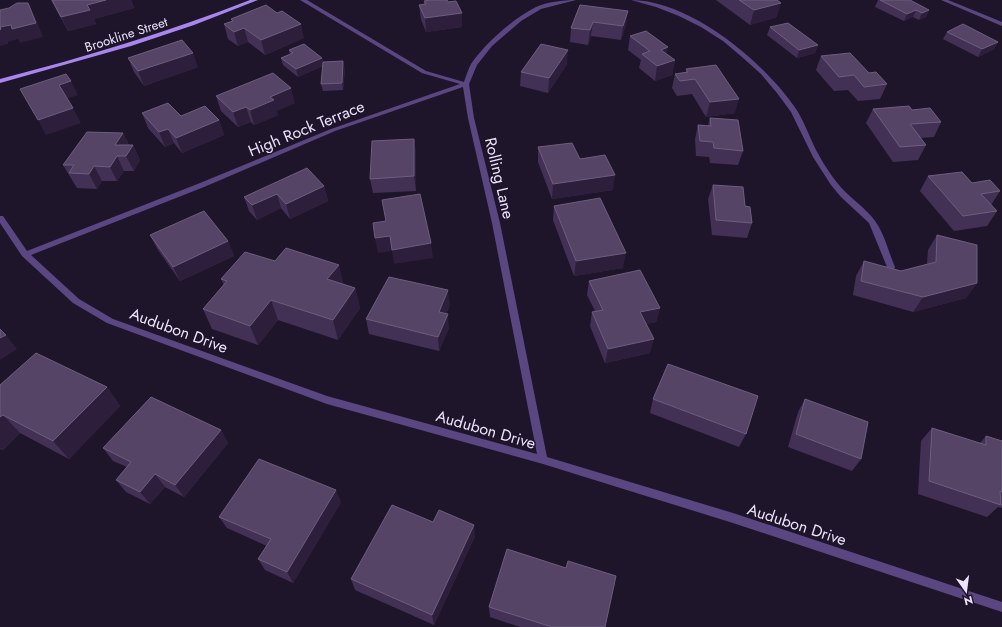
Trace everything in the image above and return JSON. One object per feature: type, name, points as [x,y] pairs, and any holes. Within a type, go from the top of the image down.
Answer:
[{"type":"main road","name":"Brookline Street","points":[[0,81],[80,61],[204,21],[255,0]]},
{"type":"street","points":[[303,0],[424,72],[466,84],[474,65],[486,50],[519,20],[539,8],[573,0]]},
{"type":"street","points":[[634,0],[654,4],[679,13],[736,47],[776,88],[794,112],[808,137],[819,162],[832,181],[842,194],[872,222],[891,267]]},
{"type":"street","points":[[944,0],[1002,24]]},
{"type":"street","name":"High Rock Terrace","points":[[25,254],[202,185],[333,130],[466,84]]},
{"type":"street","name":"Rolling Lane","points":[[466,84],[471,118],[496,224],[543,460]]},
{"type":"street","name":"Audubon Drive","points":[[0,218],[25,254],[76,301],[110,321],[327,400],[543,460],[733,518],[1002,608]]},
{"type":"building","points":[[52,0],[106,0],[87,5],[90,10],[61,17]]},
{"type":"building","points":[[447,0],[448,2],[456,1],[462,13],[425,18],[419,5],[426,4],[424,1]]},
{"type":"building","points":[[739,0],[777,0],[781,3],[754,10]]},
{"type":"building","points":[[880,0],[910,0],[929,10],[922,13],[916,10],[907,14]]},
{"type":"building","points":[[17,3],[28,3],[36,23],[12,29],[11,25],[0,27],[0,10],[9,8]]},
{"type":"building","points":[[266,5],[277,13],[282,11],[301,24],[261,40],[244,28],[234,32],[224,24],[233,21],[231,19]]},
{"type":"building","points":[[580,5],[628,11],[623,26],[593,22],[590,30],[571,28]]},
{"type":"building","points":[[788,23],[818,45],[799,50],[770,27]]},
{"type":"building","points":[[963,24],[998,42],[982,49],[947,32]]},
{"type":"building","points":[[646,31],[668,47],[661,50],[675,60],[657,66],[642,54],[650,51],[630,36]]},
{"type":"building","points":[[182,40],[193,53],[138,71],[128,58]]},
{"type":"building","points":[[304,44],[322,58],[296,69],[281,58],[293,53],[289,50]]},
{"type":"building","points":[[541,44],[568,50],[549,78],[521,72]]},
{"type":"building","points":[[850,53],[869,73],[876,72],[887,84],[864,87],[854,75],[839,77],[821,56]]},
{"type":"building","points":[[343,61],[342,83],[321,84],[323,62]]},
{"type":"building","points":[[716,65],[739,99],[710,102],[695,79],[680,81],[675,74],[688,72],[686,69]]},
{"type":"building","points":[[273,73],[291,88],[270,97],[274,100],[250,110],[246,107],[233,112],[216,96]]},
{"type":"building","points":[[66,74],[71,81],[59,85],[73,108],[38,120],[20,89]]},
{"type":"building","points":[[168,103],[181,116],[205,106],[219,120],[176,138],[168,129],[159,132],[142,113]]},
{"type":"building","points":[[909,106],[912,110],[930,108],[941,122],[910,124],[926,145],[900,147],[873,109]]},
{"type":"building","points":[[710,118],[738,120],[743,151],[714,148],[713,142],[700,141],[698,125],[711,126]]},
{"type":"building","points":[[87,132],[123,133],[115,145],[133,145],[126,156],[117,156],[110,167],[94,166],[89,174],[69,173],[74,165],[63,165]]},
{"type":"building","points":[[414,139],[414,176],[370,179],[372,141]]},
{"type":"building","points":[[572,143],[580,159],[605,155],[615,175],[553,184],[538,147]]},
{"type":"building","points":[[307,168],[324,186],[286,204],[277,194],[252,205],[244,197]]},
{"type":"building","points":[[962,172],[972,183],[990,180],[1000,191],[981,194],[997,211],[963,216],[928,176]]},
{"type":"building","points":[[713,185],[743,187],[745,206],[750,207],[752,223],[716,220]]},
{"type":"building","points":[[420,194],[431,243],[392,250],[390,236],[375,238],[373,223],[386,221],[382,200]]},
{"type":"building","points":[[600,198],[626,253],[576,261],[554,206]]},
{"type":"building","points":[[204,211],[228,241],[173,267],[150,235]]},
{"type":"building","points":[[937,235],[977,245],[977,283],[923,297],[861,281],[864,261],[901,271],[936,262]]},
{"type":"building","points":[[286,248],[339,265],[327,279],[355,288],[333,320],[271,300],[250,326],[203,309],[227,281],[221,279],[245,252],[275,261]]},
{"type":"building","points":[[640,270],[660,308],[640,312],[654,339],[608,349],[592,312],[603,310],[589,281]]},
{"type":"building","points":[[389,277],[448,290],[439,312],[448,314],[438,337],[366,319]]},
{"type":"building","points":[[0,329],[6,335],[0,338]]},
{"type":"building","points":[[36,353],[107,387],[53,441],[3,415],[0,417],[0,385]]},
{"type":"building","points":[[668,364],[758,396],[746,434],[653,399]]},
{"type":"building","points":[[151,397],[221,430],[175,485],[155,474],[140,492],[116,480],[131,462],[103,448]]},
{"type":"building","points":[[805,399],[868,422],[861,459],[796,434]]},
{"type":"building","points":[[932,428],[986,445],[986,436],[1002,441],[1002,492],[1000,491],[1001,505],[929,481]]},
{"type":"building","points":[[259,459],[336,490],[287,572],[258,559],[271,539],[219,517]]},
{"type":"building","points":[[392,505],[433,522],[439,510],[474,525],[432,615],[351,579]]},
{"type":"building","points":[[507,549],[566,568],[568,561],[616,576],[605,627],[552,627],[489,607]]}]
